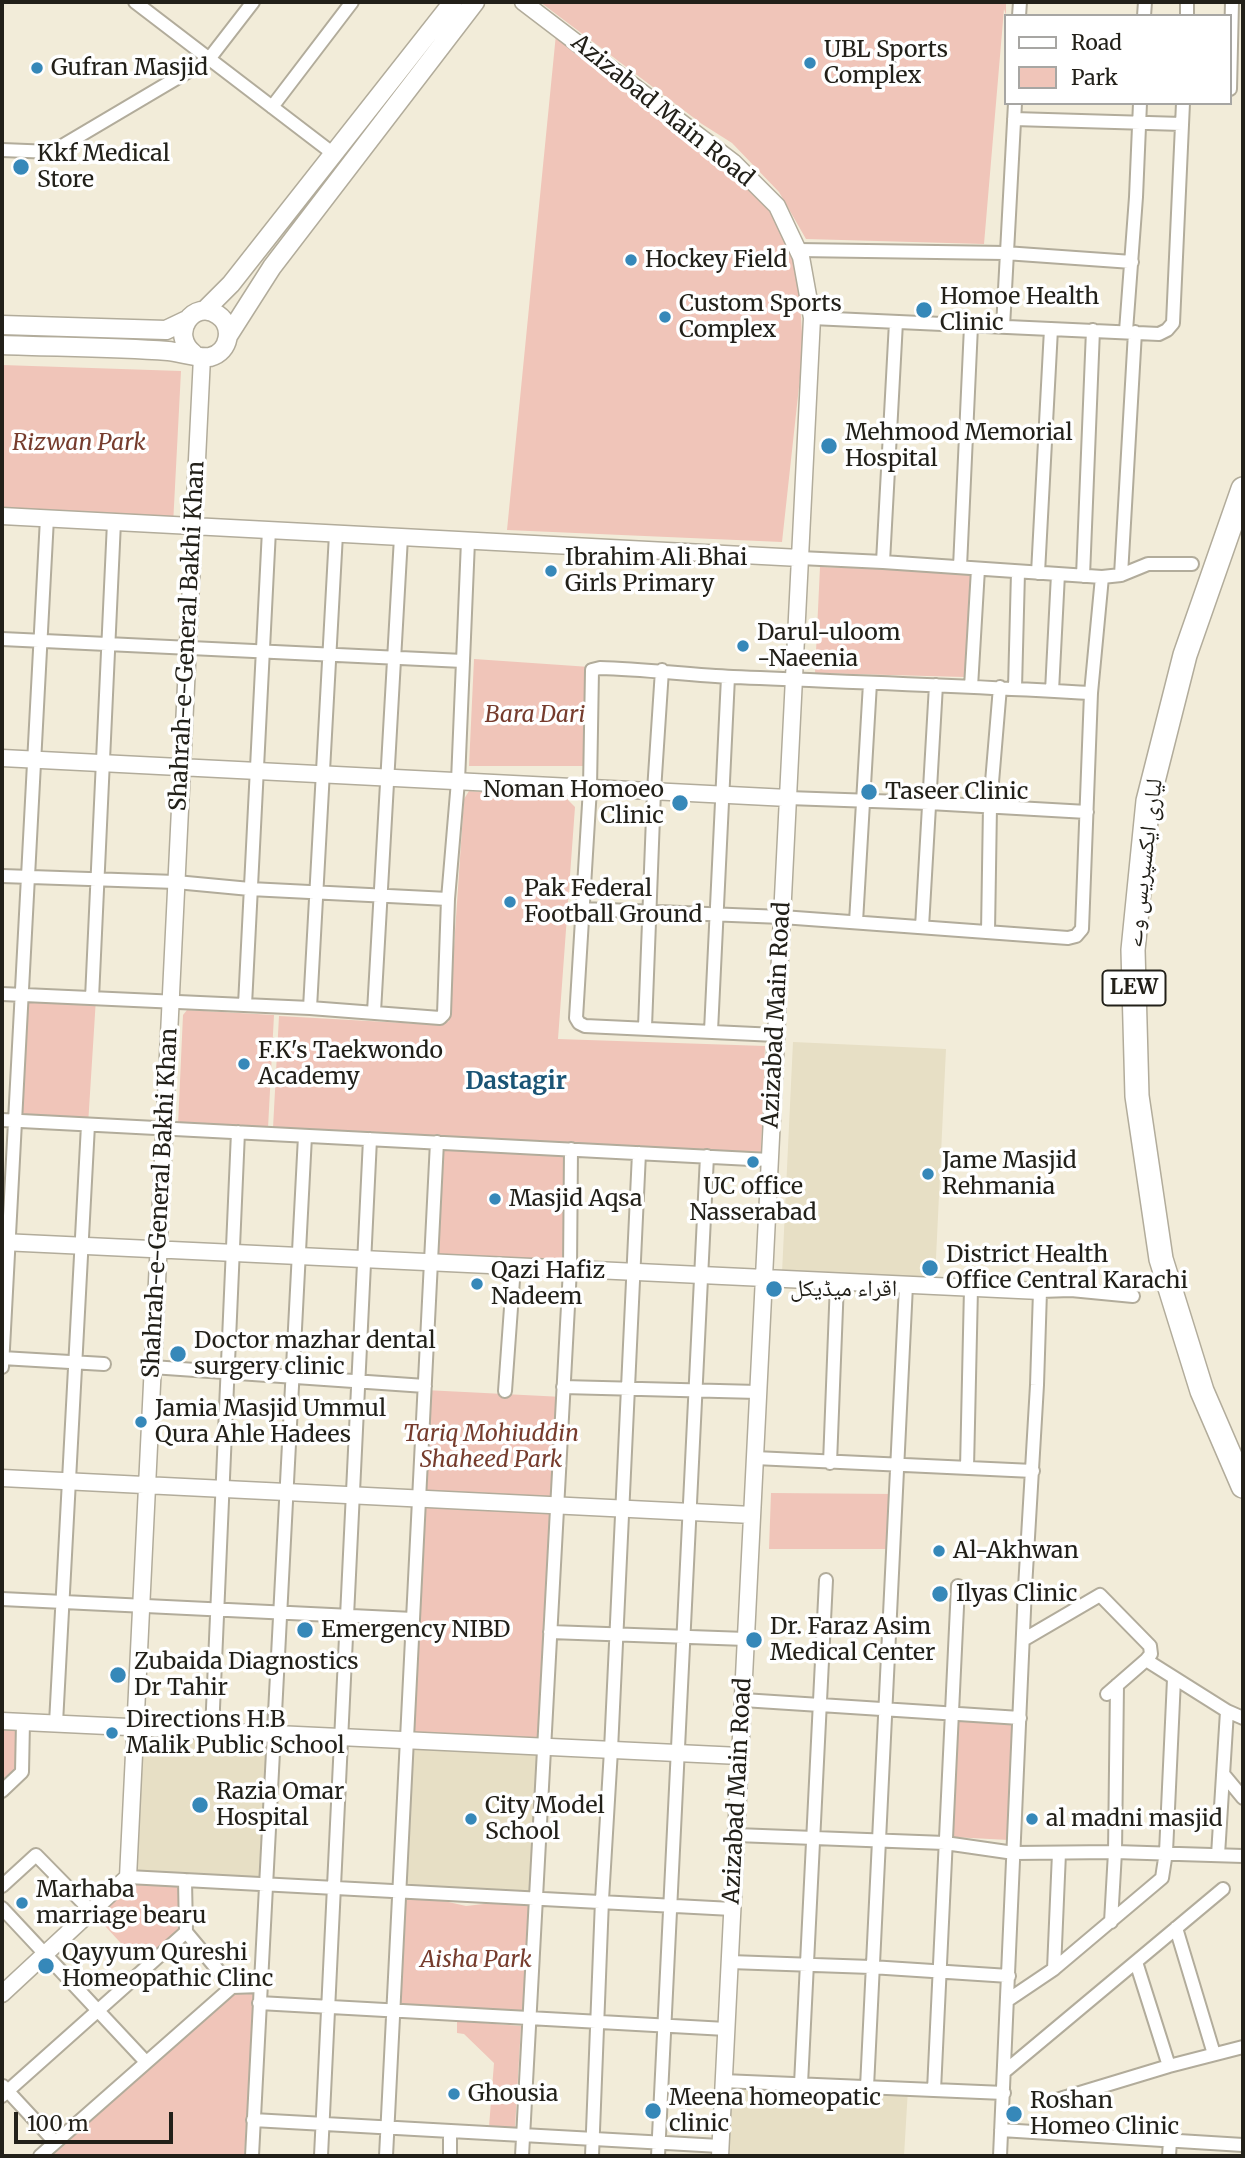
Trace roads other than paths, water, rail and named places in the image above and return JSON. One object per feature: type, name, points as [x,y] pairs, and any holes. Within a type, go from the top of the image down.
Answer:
[{"type":"highway","name":"لیاری ایکسپریس وے","points":[[1243,489],[1185,655],[1148,802],[1133,950],[1137,1096],[1161,1259],[1202,1391],[1243,1486]]},
{"type":"main road","points":[[2,325],[166,330],[205,310],[231,284],[335,155],[453,2]]},
{"type":"main road","points":[[228,335],[272,267],[475,2]]},
{"type":"main road","points":[[2,345],[167,351],[198,356],[217,354],[227,343],[225,321],[205,310]]},
{"type":"main road","points":[[187,320],[182,335],[184,343],[198,356]]},
{"type":"street","points":[[135,2],[335,155]]},
{"type":"street","points":[[149,13],[158,2]]},
{"type":"street","points":[[2,149],[52,152],[209,59],[253,2]]},
{"type":"street","points":[[272,107],[352,2]]},
{"type":"street","name":"Azizabad Main Road","points":[[523,2],[733,162],[777,206],[798,250],[812,318],[720,2151]]},
{"type":"street","points":[[1231,46],[1232,2]]},
{"type":"street","points":[[1003,327],[1015,105]]},
{"type":"street","points":[[1121,575],[1140,105]]},
{"type":"street","points":[[812,318],[1159,334],[1173,323],[1183,105]]},
{"type":"street","points":[[1014,119],[1182,124]]},
{"type":"street","points":[[798,250],[1005,253],[1132,262]]},
{"type":"street","points":[[883,562],[896,322]]},
{"type":"street","points":[[960,567],[971,326]]},
{"type":"street","points":[[1038,573],[1051,329]]},
{"type":"street","points":[[1083,576],[1093,330]]},
{"type":"street","name":"Shahrah-e-General Bakhi Khan","points":[[128,1877],[194,526],[198,356]]},
{"type":"street","points":[[2,516],[883,562],[1101,577],[1121,575],[1148,564],[1192,564]]},
{"type":"street","points":[[2,1367],[8,1120],[22,995],[47,518]]},
{"type":"street","points":[[92,998],[114,522]]},
{"type":"street","points":[[245,1005],[269,530]]},
{"type":"street","points":[[310,1008],[336,534]]},
{"type":"street","points":[[374,1012],[401,537]]},
{"type":"street","points":[[2,994],[443,1017],[448,899],[458,781],[468,541]]},
{"type":"street","points":[[971,687],[978,569]]},
{"type":"street","points":[[1015,688],[1018,572]]},
{"type":"street","points":[[1052,691],[1058,574]]},
{"type":"street","points":[[582,909],[782,917],[1068,939],[1076,936],[1082,929],[1091,693],[1101,577]]},
{"type":"street","points":[[2,639],[463,661]]},
{"type":"street","points":[[776,1035],[585,1026],[576,1018],[590,788],[592,670],[662,670],[728,677],[1091,693]]},
{"type":"street","points":[[645,1027],[651,912],[653,791],[662,670]]},
{"type":"street","points":[[711,1031],[728,677]]},
{"type":"street","points":[[856,922],[870,683]]},
{"type":"street","points":[[922,927],[936,685]]},
{"type":"street","points":[[988,932],[990,806],[1000,687]]},
{"type":"street","points":[[2,758],[1087,812]]},
{"type":"street","points":[[2,876],[176,882],[250,889],[448,899]]},
{"type":"street","points":[[8,1120],[770,1160]]},
{"type":"street","points":[[56,1723],[88,1125]]},
{"type":"street","points":[[212,1731],[238,1132]]},
{"type":"street","points":[[251,2156],[305,1136]]},
{"type":"street","points":[[321,2156],[370,1139]]},
{"type":"street","points":[[386,2156],[437,1142]]},
{"type":"street","points":[[522,2156],[570,1269],[571,1149]]},
{"type":"street","points":[[592,2156],[639,1153]]},
{"type":"street","points":[[658,2156],[708,1156]]},
{"type":"street","points":[[5,1242],[837,1282],[1071,1290],[1133,1296]]},
{"type":"street","points":[[505,1391],[514,1266]]},
{"type":"street","points":[[831,1463],[837,1282]]},
{"type":"street","points":[[867,2087],[906,1285]]},
{"type":"street","points":[[967,1468],[971,1288]]},
{"type":"street","points":[[1000,2156],[1040,1291]]},
{"type":"street","points":[[2,1358],[104,1364]]},
{"type":"street","points":[[152,1367],[425,1386]]},
{"type":"street","points":[[563,1387],[758,1392]]},
{"type":"street","points":[[755,1458],[1033,1471]]},
{"type":"street","points":[[2,1478],[752,1515]]},
{"type":"street","points":[[801,2084],[826,1580]]},
{"type":"street","points":[[934,2090],[958,1586]]},
{"type":"street","points":[[1023,1640],[1100,1595],[1150,1646],[1151,1654],[1146,1660],[1112,1689],[1115,1852],[1111,1922]]},
{"type":"street","points":[[2,1599],[413,1619]]},
{"type":"street","points":[[550,1632],[746,1639]]},
{"type":"street","points":[[1146,1660],[1243,1718]]},
{"type":"street","points":[[1008,2000],[1054,1969],[1162,1878],[1166,1852],[1174,1679]]},
{"type":"street","points":[[743,1700],[1020,1718]]},
{"type":"street","points":[[1218,1855],[1227,1710]]},
{"type":"street","points":[[2,1721],[740,1756]]},
{"type":"street","points":[[2,1791],[22,1772],[23,1722]]},
{"type":"street","points":[[1224,1775],[1243,1798]]},
{"type":"street","points":[[736,1835],[945,1843],[1014,1853],[1166,1852],[1243,1856]]},
{"type":"street","points":[[1054,1969],[1059,1853]]},
{"type":"street","points":[[2,1886],[36,1855],[91,1911]]},
{"type":"street","points":[[2,1994],[128,1877],[602,1900],[732,1909]]},
{"type":"street","points":[[185,1880],[186,1932],[232,1987]]},
{"type":"street","points":[[1004,2072],[1223,1889]]},
{"type":"street","points":[[2,1908],[146,2062]]},
{"type":"street","points":[[1176,1928],[1214,2054]]},
{"type":"street","points":[[55,2143],[4,2091],[186,1932]]},
{"type":"street","points":[[730,1962],[1009,1976]]},
{"type":"street","points":[[1136,1962],[1169,2066]]},
{"type":"street","points":[[40,2156],[232,1987],[260,1986]]},
{"type":"street","points":[[259,2003],[726,2029]]},
{"type":"street","points":[[1051,2102],[1169,2066],[1243,2047]]},
{"type":"street","points":[[723,2081],[1004,2093]]},
{"type":"street","points":[[253,2120],[659,2143],[720,2151]]},
{"type":"street","points":[[1001,2130],[1243,2145]]},
{"type":"street","points":[[450,2131],[450,2156]]},
{"type":"street","points":[[1169,2156],[1170,2141]]},
{"type":"place","name":"UBL Sports Complex","points":[[810,63]]},
{"type":"place","name":"Gufran Masjid","points":[[37,68]]},
{"type":"place","name":"Kkf Medical Store","points":[[21,167]]},
{"type":"place","name":"Hockey Field","points":[[631,260]]},
{"type":"place","name":"Homoe Health Clinic","points":[[924,310]]},
{"type":"place","name":"Custom Sports Complex","points":[[665,317]]},
{"type":"place","name":"Mehmood Memorial Hospital","points":[[829,446]]},
{"type":"place","name":"Ibrahim Ali Bhai Girls Primary","points":[[551,571]]},
{"type":"place","name":"Darul-uloom -Naeenia","points":[[743,646]]},
{"type":"place","name":"Taseer Clinic","points":[[869,792]]},
{"type":"place","name":"Noman Homoeo Clinic","points":[[680,803]]},
{"type":"place","name":"Pak Federal Football Ground","points":[[510,902]]},
{"type":"place","name":"F.K's Taekwondo Academy","points":[[244,1064]]},
{"type":"place","name":"UC office Nasserabad","points":[[753,1162]]},
{"type":"place","name":"Jame Masjid Rehmania","points":[[928,1174]]},
{"type":"place","name":"Masjid Aqsa","points":[[495,1199]]},
{"type":"place","name":"District Health Office Central Karachi","points":[[930,1268]]},
{"type":"place","name":"Qazi Hafiz Nadeem","points":[[477,1284]]},
{"type":"place","name":"اقراء میڈیکل","points":[[774,1289]]},
{"type":"place","name":"Doctor mazhar dental surgery clinic","points":[[178,1354]]},
{"type":"place","name":"Jamia Masjid Ummul Qura Ahle Hadees","points":[[141,1422]]},
{"type":"place","name":"Al-Akhwan","points":[[939,1551]]},
{"type":"place","name":"Ilyas Clinic","points":[[940,1594]]},
{"type":"place","name":"Emergency NIBD","points":[[305,1630]]},
{"type":"place","name":"Dr. Faraz Asim Medical Center","points":[[754,1640]]},
{"type":"place","name":"Zubaida Diagnostics Dr Tahir","points":[[118,1675]]},
{"type":"place","name":"Directions H.B Malik Public School","points":[[112,1733]]},
{"type":"place","name":"Razia Omar Hospital","points":[[200,1805]]},
{"type":"place","name":"City Model School","points":[[471,1819]]},
{"type":"place","name":"al madni masjid","points":[[1032,1819]]},
{"type":"place","name":"Marhaba marriage bearu","points":[[22,1903]]},
{"type":"place","name":"Qayyum Qureshi Homeopathic Clinc","points":[[46,1966]]},
{"type":"place","name":"Ghousia","points":[[454,2094]]},
{"type":"place","name":"Meena homeopatic clinic","points":[[653,2111]]},
{"type":"place","name":"Roshan Homeo Clinic","points":[[1014,2114]]},
{"type":"district","name":"Dastagir","points":[[516,1082]]},
{"type":"park label","name":"Rizwan Park","points":[[79,443]]},
{"type":"park label","name":"Bara Dari","points":[[535,715]]},
{"type":"park label","name":"Tariq Mohiuddin Shaheed Park","points":[[491,1447]]},
{"type":"park label","name":"Aisha Park","points":[[476,1960]]}]
